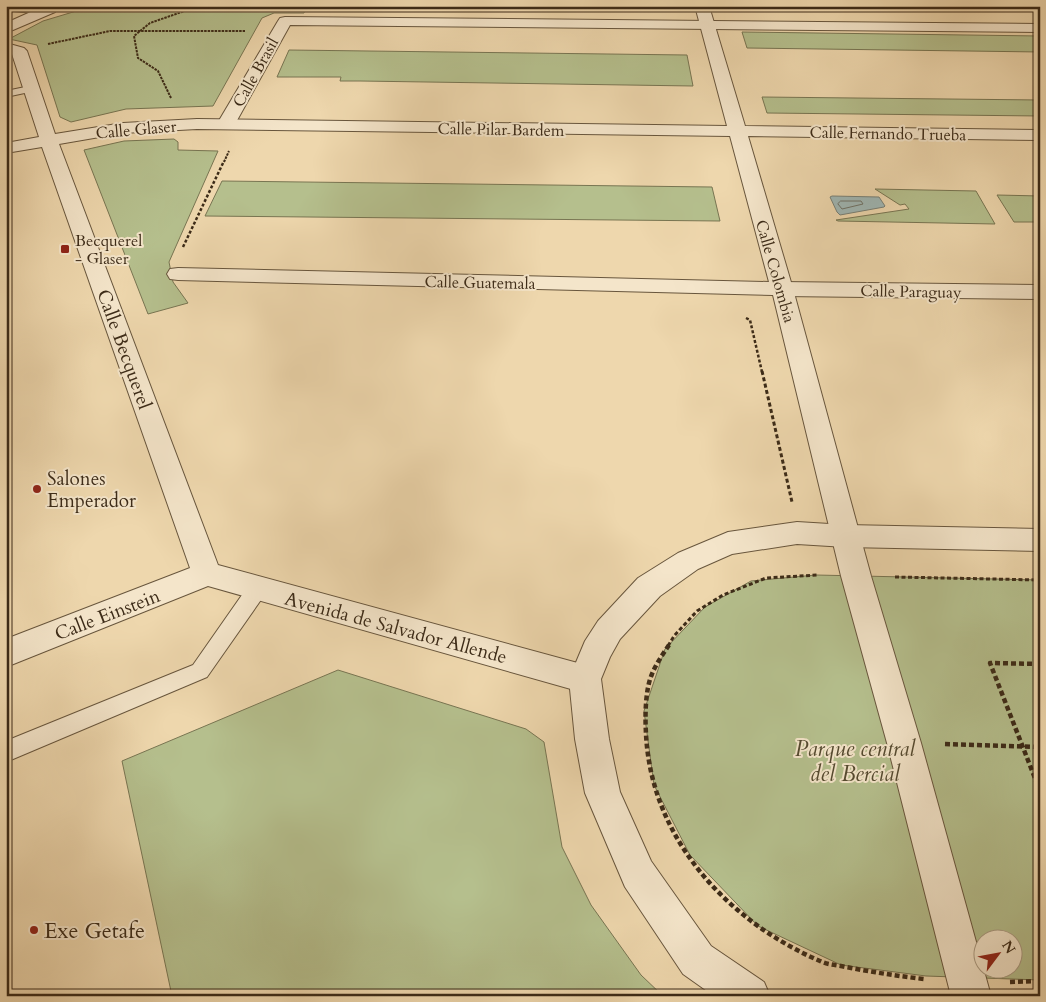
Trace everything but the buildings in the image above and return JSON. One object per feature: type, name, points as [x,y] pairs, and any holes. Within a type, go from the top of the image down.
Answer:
[{"type":"street","points":[[6,6],[55,7]]},
{"type":"street","points":[[6,28],[55,7]]},
{"type":"street","points":[[282,26],[704,16],[1040,28]]},
{"type":"street","name":"Calle Colombia","points":[[704,16],[782,289],[846,536]]},
{"type":"street","name":"Calle Brasil","points":[[226,124],[282,26]]},
{"type":"street","name":"Calle Becquerel","points":[[13,50],[49,140],[207,574]]},
{"type":"street","name":"Calle Glaser","points":[[6,148],[123,128],[197,124],[266,126]]},
{"type":"street","name":"Calle Pilar Bardem","points":[[266,126],[736,132]]},
{"type":"street","name":"Calle Fernando Trueba","points":[[736,132],[1040,135]]},
{"type":"street","name":"Calle Guatemala","points":[[178,274],[782,289]]},
{"type":"street","name":"Calle Paraguay","points":[[782,289],[1040,292]]},
{"type":"street","points":[[750,996],[697,960],[638,874],[603,793],[592,739],[585,679],[596,651],[609,630],[649,587],[688,561],[728,543],[797,533],[846,536],[1040,540]]},
{"type":"street","points":[[846,536],[904,743],[969,990]]},
{"type":"street","name":"Avenida de Salvador Allende","points":[[207,574],[585,679]]},
{"type":"street","name":"Calle Einstein","points":[[6,653],[207,574]]},
{"type":"lane","points":[[6,94],[30,89]]},
{"type":"lane","points":[[6,752],[200,671],[258,588]]},
{"type":"path","points":[[164,126],[171,98],[158,71],[138,58],[134,36],[150,22],[199,6]]},
{"type":"path","points":[[13,50],[110,32],[282,26]]},
{"type":"path","points":[[178,274],[176,260],[229,150],[188,144],[197,124]]},
{"type":"path","points":[[744,316],[750,320],[794,511],[797,533],[816,575]]},
{"type":"path","points":[[1040,580],[816,575],[766,578],[723,595],[697,611],[674,636],[651,675],[645,714],[647,758],[660,806],[685,854],[719,894],[759,928],[821,962],[879,974],[969,990],[1040,981]]},
{"type":"path","points":[[1040,664],[990,663],[1040,790]]},
{"type":"path","points":[[904,743],[1040,747]]},
{"type":"green space","points":[[93,6],[307,6],[304,13],[274,13],[262,18],[213,106],[126,109],[71,122],[60,117],[37,45],[9,39],[43,21]]},
{"type":"green space","points":[[742,32],[1040,36],[1040,52],[747,48]]},
{"type":"green space","points":[[289,50],[687,55],[693,86],[340,81],[341,77],[277,77]]},
{"type":"green space","points":[[762,97],[1040,100],[1040,116],[767,113]]},
{"type":"green space","points":[[174,139],[178,142],[178,150],[218,151],[169,262],[173,282],[188,303],[148,314],[84,150],[124,141]]},
{"type":"green space","points":[[222,181],[712,187],[720,221],[205,216]]},
{"type":"green space","points":[[875,189],[976,191],[995,224],[836,220],[909,209],[905,204],[900,205]]},
{"type":"green space","points":[[997,195],[1040,196],[1040,222],[1014,222]]},
{"type":"green space","name":"Parque central del Bercial","points":[[816,575],[1040,580],[1040,980],[1024,979],[1024,930],[974,930],[974,978],[926,976],[841,965],[758,926],[690,855],[654,785],[644,711],[665,649],[705,607],[751,581]]},
{"type":"green space","points":[[338,670],[526,729],[544,742],[562,847],[591,905],[641,975],[663,996],[172,996],[122,761]]},
{"type":"water","points":[[830,197],[879,197],[885,206],[840,215]]},
{"type":"place","name":"Becquerel - Glaser","points":[[65,249]]},
{"type":"place","name":"Salones Emperador","points":[[37,489]]},
{"type":"place","name":"Exe Getafe","points":[[34,930]]}]
